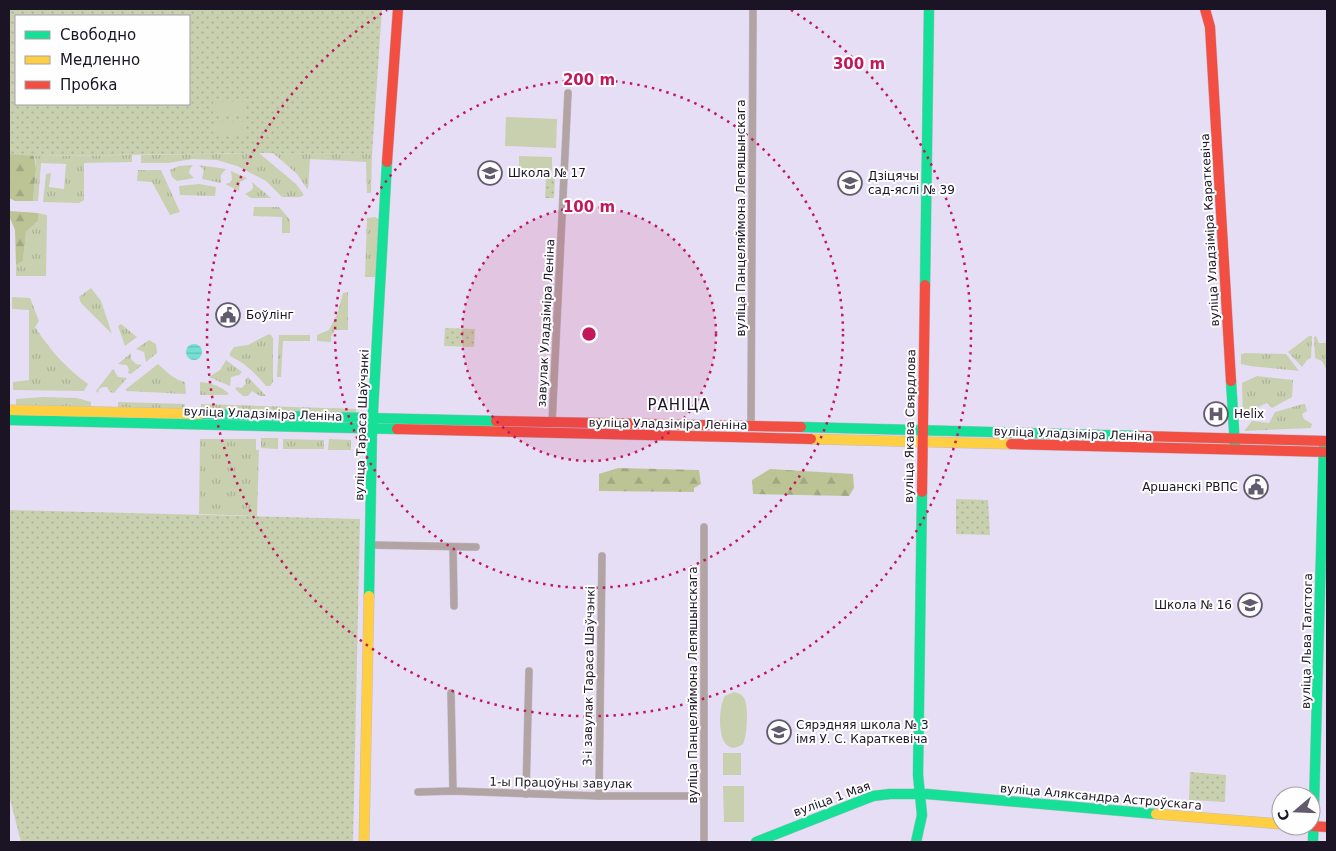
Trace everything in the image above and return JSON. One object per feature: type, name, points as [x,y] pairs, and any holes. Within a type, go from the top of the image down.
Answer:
[{"type":"street","name":"вуліца Тараса Шаўчэнкі","points":[[364,842],[372,424],[398,9]]},
{"type":"street","name":"вуліца Панцеляймона Лепяшынскага","points":[[750,427],[753,9]]},
{"type":"street","name":"вуліца Якава Свярдлова","points":[[916,842],[922,815],[918,775],[929,9]]},
{"type":"street","name":"вуліца Уладзіміра Караткевіча","points":[[1205,9],[1210,27],[1235,450]]},
{"type":"street","name":"завулак Уладзіміра Леніна","points":[[552,434],[568,93]]},
{"type":"street","name":"вуліца Уладзіміра Леніна","points":[[9,410],[372,424],[552,434],[1325,452]]},
{"type":"street","name":"вуліца Уладзіміра Леніна","points":[[9,420],[372,424],[552,423],[923,430],[1325,441]]},
{"type":"street","name":"вуліца Льва Талстога","points":[[1314,786],[1325,441]]},
{"type":"street","name":"вуліца Панцеляймона Лепяшынскага","points":[[704,527],[704,842]]},
{"type":"street","points":[[371,545],[476,547]]},
{"type":"street","points":[[453,547],[454,606]]},
{"type":"street","name":"3-і завулак Тараса Шаўчэнкі","points":[[599,796],[602,556]]},
{"type":"street","points":[[526,794],[529,671]]},
{"type":"street","points":[[451,693],[453,792]]},
{"type":"street","name":"1-ы Працоўны завулак","points":[[418,792],[704,796]]},
{"type":"street","name":"вуліца 1 Мая","points":[[756,842],[873,796],[890,793],[920,794]]},
{"type":"street","name":"вуліца Аляксандра Астроўскага","points":[[920,794],[1271,823]]},
{"type":"green space","points":[[9,9],[382,9],[372,154],[259,153],[35,156],[9,154]]},
{"type":"green space","points":[[213,102],[244,102],[244,115],[213,115]]},
{"type":"green space","points":[[506,117],[557,119],[556,148],[505,146]]},
{"type":"green space","points":[[214,122],[244,122],[244,135],[213,135]]},
{"type":"green space","points":[[9,144],[33,150],[36,168],[33,201],[15,201],[9,198]]},
{"type":"green space","points":[[259,153],[296,184],[304,195],[300,197],[282,197],[266,181],[237,166],[217,160],[193,159],[168,163],[141,163],[141,155]]},
{"type":"green space","points":[[273,153],[372,154],[371,193],[367,193],[366,162],[310,159],[308,190],[297,174]]},
{"type":"green space","points":[[132,155],[132,162],[84,163],[84,200],[79,203],[43,202],[46,174],[51,173],[49,187],[64,189],[66,164],[41,163],[38,201],[33,201],[36,168],[35,156]]},
{"type":"green space","points":[[519,156],[552,157],[552,171],[519,169]]},
{"type":"green space","points":[[193,165],[189,173],[194,178],[177,181],[172,177],[170,170],[179,166]]},
{"type":"green space","points":[[199,165],[226,169],[221,175],[221,183],[202,179],[204,170]]},
{"type":"green space","points":[[138,170],[161,170],[180,212],[170,215],[152,182],[137,181]]},
{"type":"green space","points":[[231,171],[247,178],[240,182],[239,191],[225,184],[232,180]]},
{"type":"green space","points":[[546,177],[555,177],[554,198],[545,198]]},
{"type":"green space","points":[[252,182],[271,198],[251,198],[245,194],[252,190]]},
{"type":"green space","points":[[199,184],[216,187],[215,196],[180,195],[179,186]]},
{"type":"green space","points":[[254,207],[279,207],[290,220],[290,233],[282,233],[282,217],[253,216]]},
{"type":"green space","points":[[9,211],[38,213],[38,221],[26,232],[23,261],[16,265],[15,230],[9,216]]},
{"type":"green space","points":[[38,213],[47,215],[46,276],[16,276],[16,265],[23,261],[26,232],[38,221]]},
{"type":"green space","points":[[375,217],[379,220],[377,277],[365,277],[367,218]]},
{"type":"green space","points":[[91,288],[101,301],[112,334],[81,303],[79,297]]},
{"type":"green space","points":[[348,292],[348,330],[335,330],[331,336],[331,342],[317,341],[317,335],[329,330],[338,312],[343,293]]},
{"type":"green space","points":[[12,297],[30,298],[39,321],[35,327],[59,358],[88,384],[84,391],[13,390],[13,382],[29,380],[29,310],[12,309]]},
{"type":"green space","points":[[121,324],[137,337],[125,346],[118,326]]},
{"type":"green space","points":[[445,328],[475,329],[474,347],[444,346]]},
{"type":"green space","points":[[269,334],[273,338],[273,382],[270,386],[266,386],[250,369],[230,356],[230,353],[234,347],[248,345]]},
{"type":"green space","points":[[279,335],[310,335],[310,341],[283,341],[281,377],[277,377]]},
{"type":"green space","points":[[1309,336],[1312,336],[1311,358],[1302,367],[1288,352]]},
{"type":"green space","points":[[1316,336],[1319,343],[1327,343],[1327,370],[1322,361],[1315,358],[1314,337]]},
{"type":"green space","points":[[149,340],[156,344],[157,353],[146,362],[144,352],[136,349]]},
{"type":"green space","points":[[131,353],[131,359],[136,364],[142,365],[131,374],[128,373],[127,365],[118,364]]},
{"type":"green space","points":[[1241,354],[1286,354],[1299,371],[1241,364]]},
{"type":"green space","points":[[226,360],[242,372],[231,377],[230,386],[209,377],[220,370]]},
{"type":"green space","points":[[158,364],[174,377],[185,382],[186,394],[126,391],[126,389]]},
{"type":"green space","points":[[113,369],[118,377],[127,378],[114,393],[110,392],[107,387],[103,387],[99,389],[98,393],[96,391]]},
{"type":"green space","points":[[1257,376],[1293,380],[1292,397],[1272,408],[1267,403],[1264,404],[1256,410],[1253,418],[1243,419],[1242,383]]},
{"type":"green space","points":[[248,377],[266,396],[260,396],[252,391],[248,396],[243,396],[235,389],[237,387],[242,388]]},
{"type":"green space","points":[[200,382],[215,385],[228,393],[227,395],[200,395]]},
{"type":"green space","points":[[43,397],[77,398],[91,402],[91,407],[16,405],[16,399]]},
{"type":"green space","points":[[118,402],[185,404],[185,410],[118,408]]},
{"type":"green space","points":[[201,404],[356,409],[356,415],[201,410]]},
{"type":"green space","points":[[1305,404],[1307,411],[1302,414],[1304,419],[1312,424],[1311,428],[1244,431],[1252,421],[1269,423],[1275,412]]},
{"type":"green space","points":[[261,438],[278,438],[278,449],[261,448]]},
{"type":"green space","points":[[200,439],[256,439],[256,450],[259,450],[257,516],[199,514]]},
{"type":"green space","points":[[283,439],[324,440],[324,449],[283,449]]},
{"type":"green space","points":[[329,439],[351,440],[351,450],[328,450]]},
{"type":"green space","points":[[618,468],[699,470],[701,484],[694,488],[694,492],[599,491],[599,474]]},
{"type":"green space","points":[[770,469],[853,474],[854,488],[849,496],[753,494],[752,480]]},
{"type":"green space","points":[[956,499],[988,500],[990,535],[956,534]]},
{"type":"green space","points":[[9,510],[360,519],[353,842],[21,842],[9,795]]},
{"type":"green space","points":[[734,692],[741,695],[746,702],[747,721],[743,744],[734,748],[728,746],[723,740],[720,721],[722,702],[725,696]]},
{"type":"green space","points":[[723,753],[741,753],[741,775],[723,775]]},
{"type":"green space","points":[[1190,772],[1226,775],[1225,802],[1189,800]]},
{"type":"green space","points":[[723,786],[744,786],[744,822],[724,822]]},
{"type":"shaded area","points":[[194,344],[202,352],[194,360],[186,352]]},
{"type":"traffic: fast","points":[[925,285],[929,9]]},
{"type":"traffic: fast","points":[[369,596],[372,429],[387,162]]},
{"type":"traffic: fast","points":[[1231,381],[1235,447]]},
{"type":"traffic: fast","points":[[200,414],[496,421]]},
{"type":"traffic: fast","points":[[9,420],[397,429]]},
{"type":"traffic: fast","points":[[801,427],[1141,436]]},
{"type":"traffic: fast","points":[[1313,842],[1324,446]]},
{"type":"traffic: fast","points":[[916,842],[922,815],[918,775],[922,492]]},
{"type":"traffic: fast","points":[[756,842],[873,796],[890,794],[927,794],[1156,814]]},
{"type":"traffic: slow","points":[[9,410],[200,414]]},
{"type":"traffic: slow","points":[[811,439],[1011,444]]},
{"type":"traffic: slow","points":[[364,842],[369,596]]},
{"type":"traffic: slow","points":[[1156,814],[1271,823]]},
{"type":"traffic: jam","points":[[387,162],[398,9]]},
{"type":"traffic: jam","points":[[1205,9],[1210,27],[1231,381]]},
{"type":"traffic: jam","points":[[922,492],[925,285]]},
{"type":"traffic: jam","points":[[496,421],[801,427]]},
{"type":"traffic: jam","points":[[397,429],[811,439]]},
{"type":"traffic: jam","points":[[1141,436],[1327,441]]},
{"type":"traffic: jam","points":[[1011,444],[1327,452]]},
{"type":"traffic: jam","points":[[1321,827],[1327,827]]},
{"type":"place","name":"Школа № 17","points":[[490,173]]},
{"type":"place","name":"Дзіцячы сад-яслі № 39","points":[[850,183]]},
{"type":"place","name":"Боўлінг","points":[[228,315]]},
{"type":"place","name":"Helix","points":[[1216,414]]},
{"type":"place","name":"Аршанскі РВПС","points":[[1256,487]]},
{"type":"place","name":"Школа № 16","points":[[1250,605]]},
{"type":"place","name":"Сярэдняя школа № 3 імя У. С. Караткевіча","points":[[779,732]]},
{"type":"district","name":"РАНІЦА","points":[[679,405]]}]
